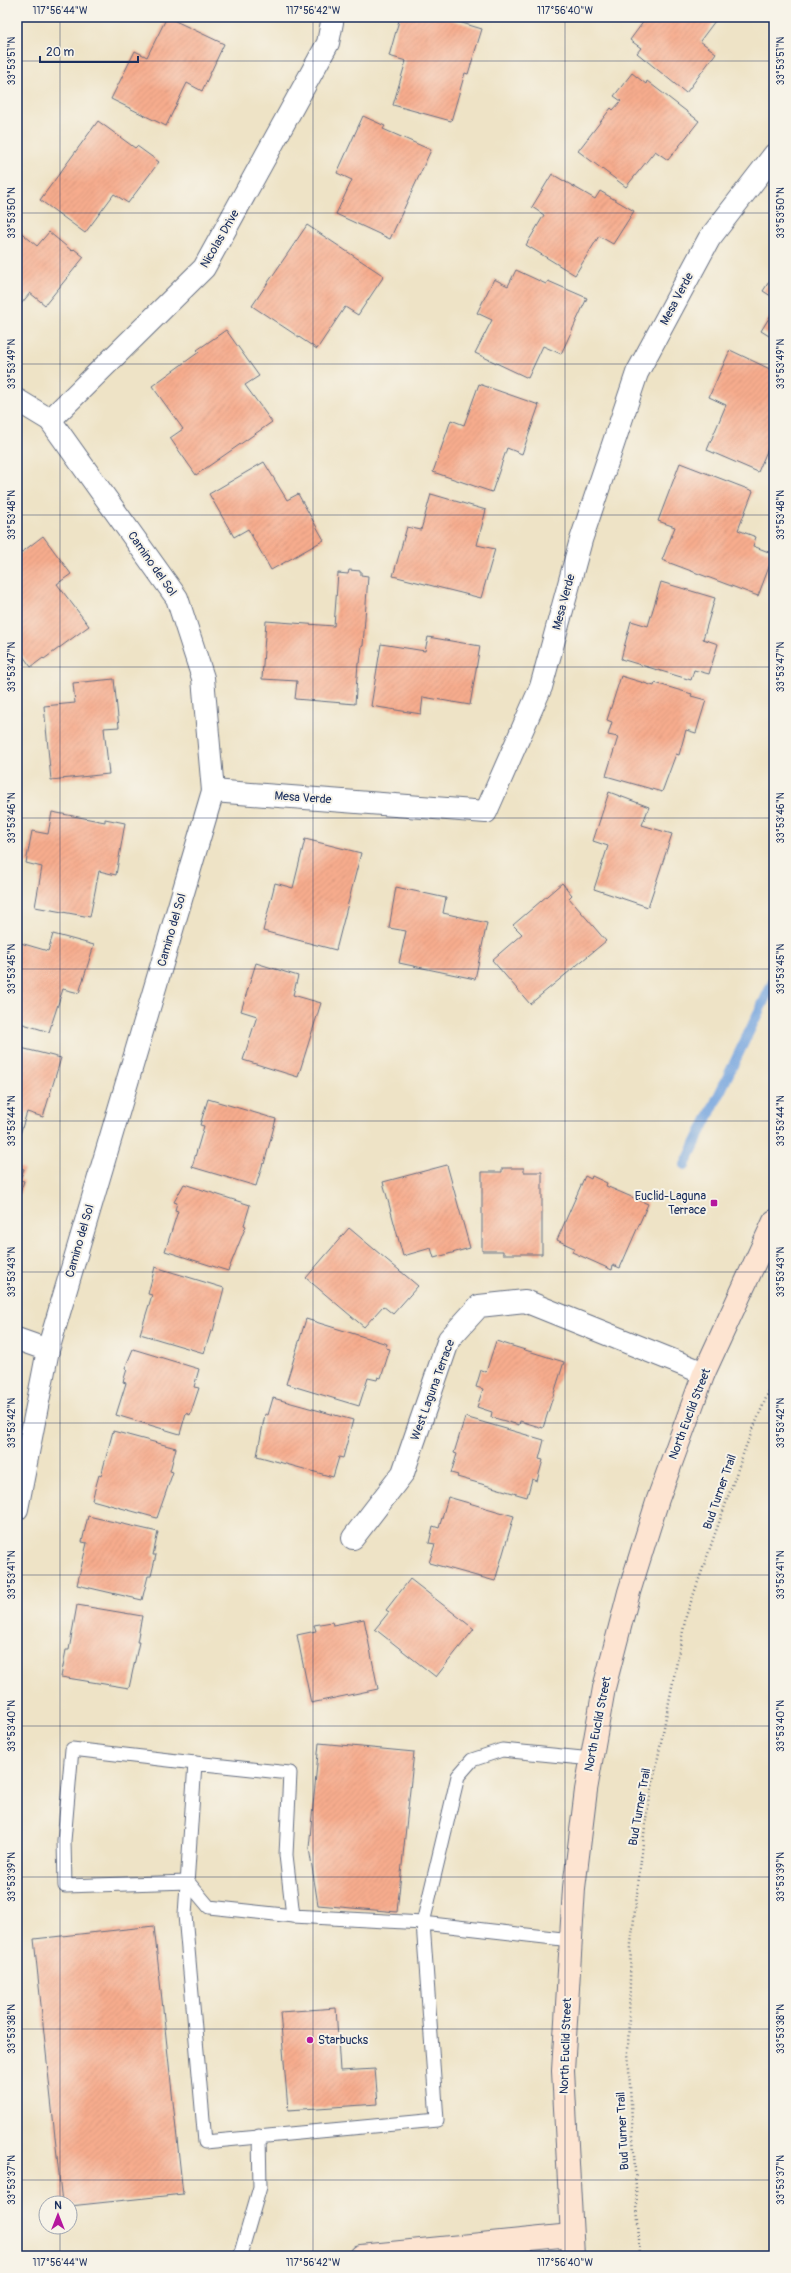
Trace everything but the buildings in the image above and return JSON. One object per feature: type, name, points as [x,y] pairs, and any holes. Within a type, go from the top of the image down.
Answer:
[{"type":"main road","name":"North Euclid Street","points":[[572,2246],[563,2070],[574,1888],[592,1759],[604,1688],[629,1592],[658,1499],[704,1373],[774,1221]]},
{"type":"main road","points":[[361,2256],[572,2246]]},
{"type":"street","name":"Nicolas Drive","points":[[50,420],[204,268],[328,43],[333,17]]},
{"type":"street","name":"Mesa Verde","points":[[213,791],[486,812],[541,687],[581,540],[637,373],[709,239],[774,155]]},
{"type":"street","name":"Camino del Sol","points":[[17,400],[50,420],[177,598],[203,678],[213,791],[48,1350],[17,1509]]},
{"type":"street","name":"West Laguna Terrace","points":[[354,1538],[403,1473],[449,1339],[479,1306],[525,1301],[704,1373]]},
{"type":"street","points":[[17,1339],[48,1350]]},
{"type":"lane","points":[[188,1882],[65,1886],[64,1841],[72,1749],[290,1773],[286,1855],[293,1916]]},
{"type":"lane","points":[[195,1763],[185,1915],[205,2142],[437,2120],[422,1923],[458,1776],[472,1760],[502,1750],[592,1759]]},
{"type":"lane","points":[[188,1882],[209,1907],[293,1916],[422,1923],[571,1940]]},
{"type":"lane","points":[[240,2256],[260,2187],[259,2136]]},
{"type":"path","name":"Bud Turner Trail","points":[[640,2256],[628,2052],[631,1944],[646,1818],[686,1616],[746,1446],[774,1379]]},
{"type":"waterway","points":[[685,1165],[774,980]]},
{"type":"place","name":"Euclid-Laguna Terrace","points":[[714,1203]]},
{"type":"place","name":"Starbucks","points":[[310,2040]]}]
